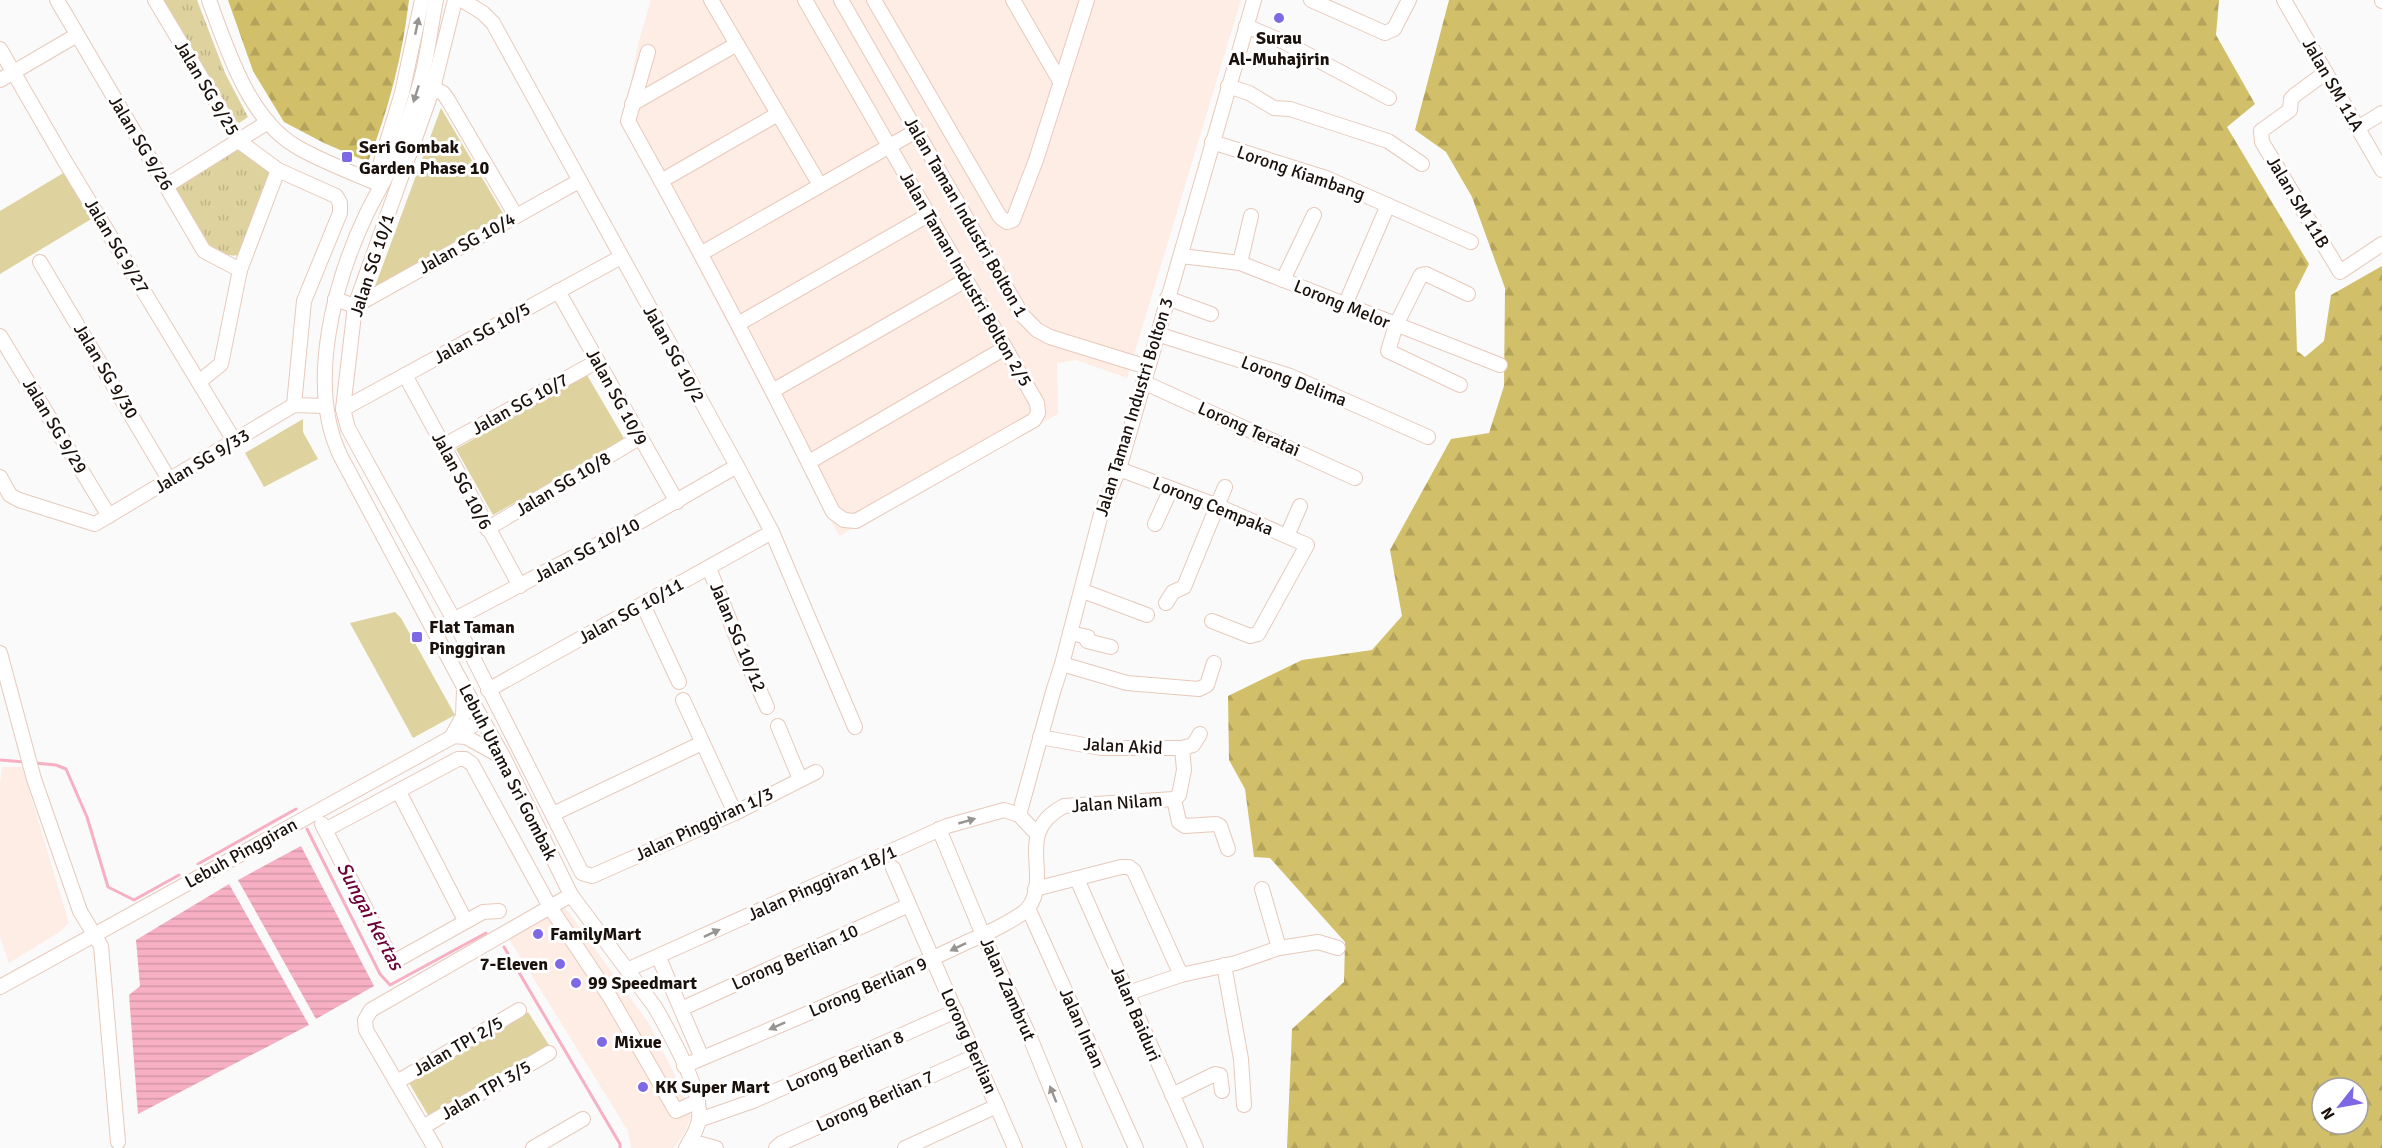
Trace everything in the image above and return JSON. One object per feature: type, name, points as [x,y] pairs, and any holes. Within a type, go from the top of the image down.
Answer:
[{"type":"street","name":"Jalan SG 9/26","points":[[57,0],[204,251],[240,270]]},
{"type":"street","name":"Jalan SG 9/25","points":[[155,0],[240,142],[278,170],[336,196],[340,203],[340,213],[304,301],[294,405]]},
{"type":"street","points":[[209,0],[239,75],[254,104],[268,122],[297,147],[378,184]]},
{"type":"street","name":"Lebuh Utama Sri Gombak","points":[[422,0],[402,93],[378,184],[335,299],[326,363],[326,406],[332,438],[504,758],[571,895],[655,1007],[684,1066],[698,1101],[699,1120]]},
{"type":"street","name":"Lebuh Utama Sri Gombak","points":[[378,184],[393,161],[422,75],[436,0]]},
{"type":"street","name":"Jalan SG 10/1","points":[[455,0],[433,88],[355,306],[343,409],[348,428],[454,620],[582,873],[592,876]]},
{"type":"street","name":"Jalan SG 10/2","points":[[462,0],[483,13],[493,23],[737,466],[772,532],[855,728]]},
{"type":"street","points":[[711,0],[820,185]]},
{"type":"street","name":"Jalan Taman Industri Bolton 2/5","points":[[805,0],[1037,403],[1038,413],[1034,420],[1014,432],[856,521],[844,520],[833,512],[809,462]]},
{"type":"street","name":"Jalan Taman Industri Bolton 1","points":[[841,0],[1029,324],[1050,337],[1147,367]]},
{"type":"street","points":[[874,0],[1000,218],[1007,222],[1013,220],[1036,160],[1087,0]]},
{"type":"street","points":[[1013,0],[1060,83]]},
{"type":"street","name":"Jalan Taman Industri Bolton 3","points":[[1019,815],[1083,591],[1101,514],[1119,469],[1254,0]]},
{"type":"street","points":[[1311,0],[1385,33],[1394,29],[1409,0]]},
{"type":"street","name":"Jalan SM 11A","points":[[2284,0],[2382,170]]},
{"type":"street","points":[[1246,26],[1284,42],[1389,98]]},
{"type":"street","points":[[0,80],[77,35]]},
{"type":"street","points":[[632,104],[737,44]]},
{"type":"street","name":"Jalan SG 9/27","points":[[0,49],[235,442]]},
{"type":"street","points":[[648,52],[628,121],[702,253],[809,462],[1005,348]]},
{"type":"street","name":"Jalan SM 11B","points":[[2325,73],[2291,99],[2290,110],[2261,131],[2262,142],[2340,272],[2382,244]]},
{"type":"street","points":[[1228,86],[1249,93],[1274,108],[1290,109],[1388,141],[1422,164]]},
{"type":"street","points":[[433,88],[443,93],[448,100],[516,216]]},
{"type":"street","points":[[661,181],[778,114]]},
{"type":"street","points":[[2359,127],[2382,114]]},
{"type":"street","points":[[166,186],[240,142],[268,122]]},
{"type":"street","points":[[702,253],[916,131]]},
{"type":"street","name":"Lorong Kiambang","points":[[1212,142],[1326,178],[1471,242]]},
{"type":"street","points":[[199,382],[221,364],[240,270],[278,170]]},
{"type":"street","name":"Jalan SG 10/4","points":[[355,306],[579,181]]},
{"type":"street","name":"Lorong Kiambang","points":[[1345,305],[1388,205]]},
{"type":"street","points":[[738,324],[928,214]]},
{"type":"street","points":[[1283,280],[1314,215]]},
{"type":"street","points":[[1240,263],[1251,216]]},
{"type":"street","name":"Lorong Melor","points":[[1181,256],[1240,263],[1500,365]]},
{"type":"street","name":"Jalan SG 10/5","points":[[343,409],[621,257]]},
{"type":"street","name":"Jalan SG 9/30","points":[[40,262],[170,481]]},
{"type":"street","points":[[1460,385],[1388,351],[1396,325],[1421,275],[1426,274],[1468,294]]},
{"type":"street","points":[[774,390],[966,280]]},
{"type":"street","name":"Jalan SG 10/9","points":[[558,291],[677,502]]},
{"type":"street","points":[[1167,298],[1211,314]]},
{"type":"street","points":[[335,299],[355,306]]},
{"type":"street","name":"Lorong Delima","points":[[1157,334],[1290,376],[1428,437]]},
{"type":"street","name":"Jalan SG 9/29","points":[[0,336],[109,516]]},
{"type":"street","name":"Jalan SG 10/7","points":[[443,446],[596,362]]},
{"type":"street","name":"Jalan SG 10/6","points":[[405,375],[520,586]]},
{"type":"street","name":"Lorong Teratai","points":[[1143,382],[1355,478]]},
{"type":"street","points":[[294,405],[326,406]]},
{"type":"street","name":"Jalan SG 9/33","points":[[109,516],[294,405]]},
{"type":"street","name":"Jalan SG 10/8","points":[[487,529],[639,438]]},
{"type":"street","name":"Jalan SG 10/10","points":[[434,630],[677,502],[737,466]]},
{"type":"street","name":"Lorong Cempaka","points":[[1119,469],[1218,506],[1307,545],[1258,634],[1250,636],[1212,621]]},
{"type":"street","points":[[0,477],[10,495],[19,500],[95,524],[109,516]]},
{"type":"street","points":[[1166,603],[1173,592],[1184,587],[1225,487]]},
{"type":"street","points":[[1155,524],[1171,489]]},
{"type":"street","points":[[1287,536],[1300,506]]},
{"type":"street","name":"Jalan SG 10/11","points":[[488,690],[772,532]]},
{"type":"street","name":"Jalan SG 10/12","points":[[709,568],[767,707]]},
{"type":"street","points":[[1083,591],[1147,615]]},
{"type":"street","points":[[642,605],[679,682]]},
{"type":"street","points":[[1070,633],[1088,638],[1087,641],[1111,647]]},
{"type":"street","points":[[0,653],[34,779],[80,911],[101,946],[118,1142]]},
{"type":"street","points":[[1062,664],[1127,683],[1199,689],[1207,685],[1214,663]]},
{"type":"street","points":[[464,687],[463,716],[452,736],[466,737],[504,758]]},
{"type":"street","points":[[683,700],[735,813]]},
{"type":"street","name":"Lebuh Pinggiran","points":[[0,987],[483,720]]},
{"type":"street","points":[[778,726],[800,778]]},
{"type":"street","name":"Jalan Akid","points":[[1040,737],[1101,748],[1182,748],[1193,745],[1200,734]]},
{"type":"street","points":[[553,814],[702,743]]},
{"type":"street","name":"Jalan Nilam","points":[[1037,834],[1053,812],[1064,806],[1174,799],[1179,795],[1184,770],[1182,748]]},
{"type":"street","points":[[325,830],[458,759],[465,759],[472,764],[550,907],[610,997],[676,1111],[698,1101]]},
{"type":"street","name":"Jalan Pinggiran 1/3","points":[[592,876],[735,813],[816,771]]},
{"type":"street","points":[[399,792],[465,920]]},
{"type":"street","points":[[1174,799],[1179,822],[1185,826],[1216,824],[1220,826],[1228,849]]},
{"type":"street","name":"Jalan Pinggiran 1B/1","points":[[627,970],[658,958],[939,829],[1004,810],[1019,815]]},
{"type":"street","points":[[316,812],[392,960],[397,960],[465,920],[483,912],[499,911]]},
{"type":"street","points":[[1019,815],[1037,834],[1035,889],[1028,908]]},
{"type":"street","name":"Jalan Zambrut","points":[[939,829],[983,935],[1029,1035],[1075,1148]]},
{"type":"street","points":[[1035,889],[1121,867],[1129,867],[1134,871],[1181,975]]},
{"type":"street","name":"Lorong Berlian","points":[[893,868],[1016,1148]]},
{"type":"street","name":"Jalan Baiduri","points":[[1077,879],[1196,1148]]},
{"type":"street","points":[[1262,890],[1279,948]]},
{"type":"street","points":[[435,1148],[366,1030],[365,1020],[371,1010],[571,895]]},
{"type":"street","name":"Lorong Berlian 10","points":[[681,1009],[909,905]]},
{"type":"street","name":"Lorong Berlian 9","points":[[684,1066],[933,959],[983,935],[1028,908]]},
{"type":"street","name":"Jalan Intan","points":[[1028,908],[1136,1148]]},
{"type":"street","points":[[1128,993],[1181,975],[1279,948],[1318,942],[1338,948]]},
{"type":"street","points":[[658,958],[702,1058]]},
{"type":"street","points":[[1224,965],[1241,1059],[1244,1106]]},
{"type":"street","name":"Jalan TPI 2/5","points":[[397,1082],[519,1010]]},
{"type":"street","name":"Lorong Berlian 8","points":[[699,1120],[753,1101],[956,1011]]},
{"type":"street","name":"Jalan TPI 3/5","points":[[423,1127],[549,1053]]},
{"type":"street","name":"Lorong Berlian 7","points":[[776,1148],[782,1143],[975,1056]]},
{"type":"street","points":[[1172,1095],[1215,1074],[1220,1075],[1222,1091]]},
{"type":"street","points":[[904,1148],[997,1107]]},
{"type":"street","points":[[533,1148],[583,1119]]},
{"type":"street","points":[[699,1120],[688,1145],[716,1148]]},
{"type":"street","points":[[765,1148],[770,1148]]},
{"type":"shaded area","points":[[651,0],[1241,0],[1127,378],[1076,360],[1057,363],[1058,414],[839,536],[623,124],[638,44]]},
{"type":"shaded area","points":[[2,767],[22,767],[69,923],[61,931],[9,963],[0,937],[0,783]]},
{"type":"shaded area","points":[[301,846],[374,986],[316,1019],[238,880]]},
{"type":"shaded area","points":[[229,884],[309,1025],[138,1114],[129,995],[140,986],[136,940]]},
{"type":"shaded area","points":[[562,903],[648,1022],[681,1087],[691,1117],[685,1132],[674,1148],[631,1148],[628,1131],[506,934]]},
{"type":"green space","points":[[158,0],[197,0],[225,73],[248,117],[239,123],[222,107]]},
{"type":"green space","points":[[228,0],[409,0],[394,82],[368,162],[284,122],[253,71]]},
{"type":"green space","points":[[1449,0],[2219,0],[2216,35],[2255,104],[2227,127],[2309,264],[2295,292],[2297,351],[2305,357],[2324,341],[2331,295],[2382,266],[2382,1148],[1287,1148],[1292,1029],[1344,982],[1345,942],[1270,858],[1254,857],[1245,789],[1229,760],[1228,696],[1302,660],[1372,650],[1402,616],[1390,550],[1451,439],[1489,433],[1504,386],[1505,288],[1472,197],[1446,152],[1415,130]]},
{"type":"green space","points":[[441,108],[504,215],[374,289]]},
{"type":"green space","points":[[240,146],[272,171],[240,255],[228,255],[217,250],[199,233],[173,188]]},
{"type":"green space","points":[[65,172],[93,218],[0,274],[0,211]]},
{"type":"green space","points":[[587,375],[625,440],[493,515],[456,449]]},
{"type":"green space","points":[[303,419],[303,432],[318,459],[264,487],[245,453]]},
{"type":"green space","points":[[395,612],[401,618],[455,715],[413,738],[350,623]]},
{"type":"green space","points":[[528,1012],[549,1045],[428,1115],[409,1083]]},
{"type":"waterway","name":"Sungai Kertas","points":[[0,760],[25,762]]},
{"type":"waterway","name":"Sungai Kertas","points":[[35,763],[56,765],[66,769],[87,817],[108,887],[134,900],[179,875]]},
{"type":"waterway","name":"Sungai Kertas","points":[[198,864],[296,809]]},
{"type":"waterway","name":"Sungai Kertas","points":[[307,829],[380,974],[390,985],[486,933]]},
{"type":"waterway","name":"Sungai Kertas","points":[[504,947],[620,1144],[620,1148]]},
{"type":"place","name":"Surau Al-Muhajirin","points":[[1279,18]]},
{"type":"place","name":"Seri Gombak Garden Phase 10","points":[[347,157]]},
{"type":"place","name":"Flat Taman Pinggiran","points":[[417,637]]},
{"type":"place","name":"FamilyMart","points":[[538,934]]},
{"type":"place","name":"7-Eleven","points":[[560,964]]},
{"type":"place","name":"99 Speedmart","points":[[576,983]]},
{"type":"place","name":"Mixue","points":[[602,1042]]},
{"type":"place","name":"KK Super Mart","points":[[643,1087]]}]
